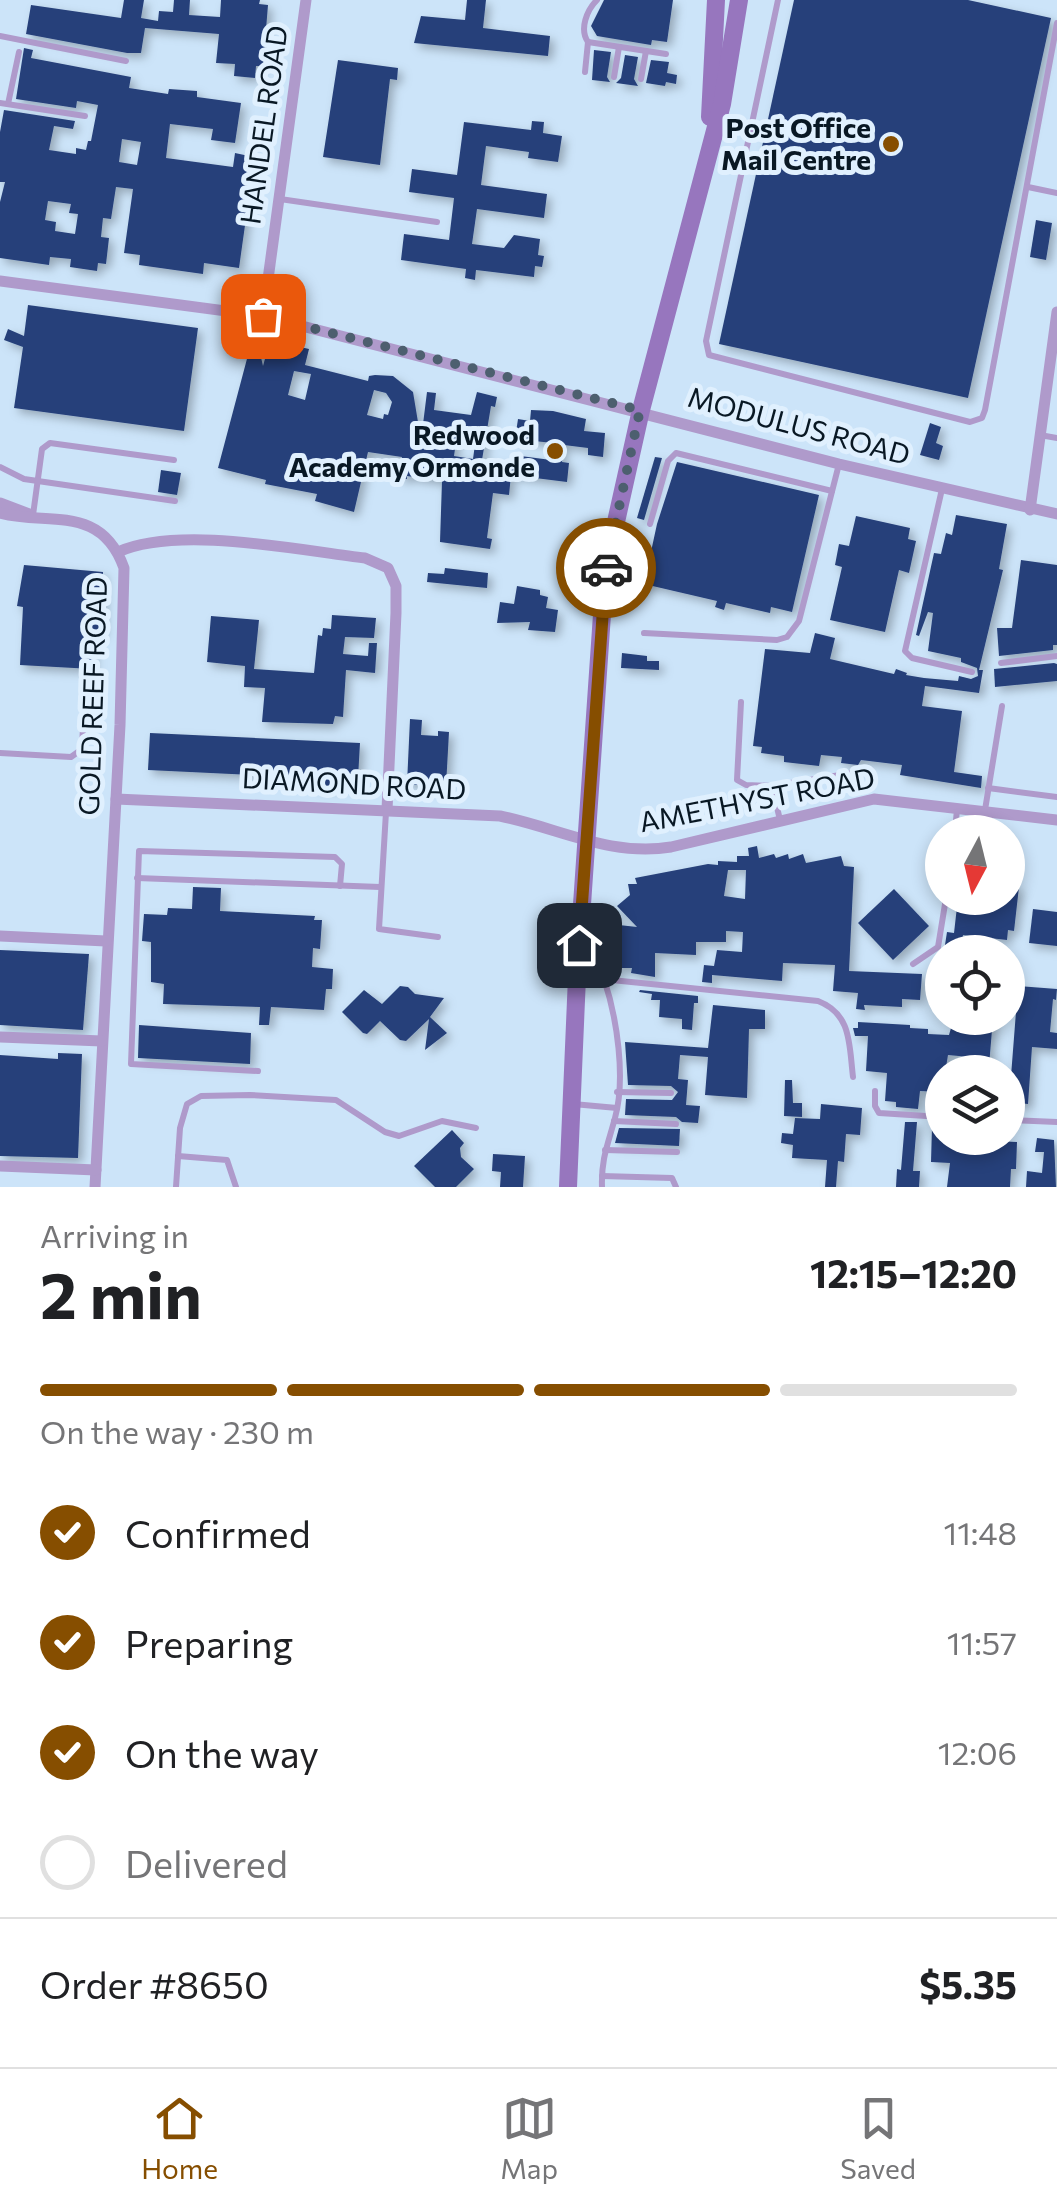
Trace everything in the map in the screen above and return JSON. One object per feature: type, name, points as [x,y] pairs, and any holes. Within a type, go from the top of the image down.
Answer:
[{"type":"main road","points":[[707,153],[716,0]]},
{"type":"main road","points":[[568,1187],[577,977],[605,571],[640,410],[722,104],[739,0]]},
{"type":"street","name":"HANDEL ROAD","points":[[263,316],[306,0]]},
{"type":"street","name":"MODULUS ROAD","points":[[0,281],[263,316],[840,464],[1057,514]]},
{"type":"street","points":[[1030,510],[1057,312]]},
{"type":"street","name":"GOLD REEF ROAD","points":[[0,503],[32,515]]},
{"type":"street","name":"GOLD REEF ROAD","points":[[0,513],[65,519],[86,526],[107,539],[118,552],[126,587],[96,1187]]},
{"type":"street","points":[[118,552],[144,542],[179,538],[365,558],[388,568],[396,586],[396,614],[386,810]]},
{"type":"street","name":"DIAMOND ROAD","points":[[116,798],[500,816],[586,842]]},
{"type":"street","name":"AMETHYST ROAD","points":[[586,842],[652,850],[874,800],[958,806],[1057,820]]},
{"type":"street","points":[[0,936],[106,941]]},
{"type":"street","points":[[0,1037],[102,1041]]},
{"type":"street","points":[[0,1166],[96,1170]]},
{"type":"lane","points":[[584,72],[588,42],[583,32],[588,11],[597,0]]},
{"type":"lane","points":[[778,0],[706,341],[709,355],[977,422],[985,410],[1057,23]]},
{"type":"lane","points":[[0,36],[126,61]]},
{"type":"lane","points":[[588,42],[666,54]]},
{"type":"lane","points":[[614,78],[618,47]]},
{"type":"lane","points":[[641,80],[646,51]]},
{"type":"lane","points":[[19,52],[4,103],[85,116]]},
{"type":"lane","points":[[1028,188],[1057,192]]},
{"type":"lane","points":[[279,199],[437,222]]},
{"type":"lane","points":[[1040,434],[1057,438]]},
{"type":"lane","points":[[32,515],[42,450],[50,443],[174,460]]},
{"type":"lane","points":[[650,524],[668,461],[676,453],[832,491]]},
{"type":"lane","points":[[644,632],[777,640],[787,637],[799,621],[840,464]]},
{"type":"lane","points":[[0,467],[24,479],[176,500]]},
{"type":"lane","points":[[942,489],[904,651],[912,658],[972,672]]},
{"type":"lane","points":[[1002,663],[1057,656]]},
{"type":"lane","points":[[0,753],[71,757],[78,754],[82,749],[86,682]]},
{"type":"lane","points":[[741,702],[737,780],[746,786],[772,786],[871,770]]},
{"type":"lane","points":[[985,810],[1002,706]]},
{"type":"lane","points":[[772,786],[780,822]]},
{"type":"lane","points":[[988,788],[1057,797]]},
{"type":"lane","points":[[957,815],[958,806]]},
{"type":"lane","points":[[386,810],[379,930],[438,937]]},
{"type":"lane","points":[[258,1070],[131,1064],[139,850],[335,857],[342,864],[340,886]]},
{"type":"lane","points":[[137,878],[380,887]]},
{"type":"lane","points":[[913,964],[938,947],[943,915]]},
{"type":"lane","points":[[577,977],[818,1001],[834,1007],[842,1018],[853,1077]]},
{"type":"lane","points":[[602,1187],[605,1150],[617,1108],[617,1020],[604,979]]},
{"type":"lane","points":[[875,1091],[874,1106],[879,1113],[925,1116]]},
{"type":"lane","points":[[617,1092],[671,1093]]},
{"type":"lane","points":[[176,1187],[180,1128],[186,1104],[201,1096],[336,1100],[385,1132],[399,1136],[442,1121],[476,1128]]},
{"type":"lane","points":[[573,1104],[617,1108]]},
{"type":"lane","points":[[614,1121],[676,1124]]},
{"type":"lane","points":[[1025,1121],[1057,1122]]},
{"type":"lane","points":[[605,1150],[676,1152]]},
{"type":"lane","points":[[178,1156],[226,1160],[236,1187]]},
{"type":"lane","points":[[602,1176],[672,1178],[676,1187]]},
{"type":"building","points":[[124,0],[144,0],[141,18],[158,21],[159,11],[173,12],[174,0],[190,0],[189,15],[220,17],[221,0],[260,0],[259,4],[268,5],[263,66],[256,66],[255,78],[234,76],[235,64],[216,63],[219,34],[145,28],[141,53],[127,53],[26,34],[31,5],[121,18]]},
{"type":"building","points":[[467,0],[486,0],[483,28],[550,36],[548,56],[414,43],[421,16],[465,20]]},
{"type":"building","points":[[604,0],[673,0],[667,42],[652,40],[651,45],[597,36],[591,26]]},
{"type":"building","points":[[794,0],[968,0],[1051,18],[968,398],[719,344]]},
{"type":"building","points":[[24,48],[33,50],[31,58],[131,77],[129,88],[168,94],[169,89],[197,91],[197,97],[241,103],[235,143],[211,140],[213,129],[170,124],[166,158],[233,167],[235,153],[249,156],[242,204],[248,204],[239,268],[204,263],[203,274],[139,265],[140,255],[124,253],[133,189],[116,187],[111,219],[103,218],[101,237],[109,238],[106,264],[98,263],[97,271],[70,267],[71,259],[50,257],[49,265],[0,258],[0,202],[5,182],[0,182],[0,132],[4,110],[75,121],[73,129],[54,126],[49,150],[76,154],[76,148],[86,150],[91,141],[98,105],[77,101],[76,108],[16,99]],"holes":[[[122,139],[141,142],[137,165],[119,162]],[[48,201],[71,204],[69,213],[78,214],[75,234],[55,231],[56,222],[45,220]]]},
{"type":"building","points":[[594,50],[611,52],[607,77],[610,82],[592,80]]},
{"type":"building","points":[[625,55],[638,57],[634,79],[638,86],[616,83],[621,78]]},
{"type":"building","points":[[338,60],[398,68],[397,80],[390,79],[380,165],[323,157]]},
{"type":"building","points":[[651,60],[669,62],[667,73],[677,75],[676,84],[646,83]]},
{"type":"building","points":[[532,121],[544,122],[543,133],[562,136],[558,162],[528,158],[529,152],[486,146],[481,185],[547,194],[544,218],[477,209],[472,244],[504,248],[514,235],[540,239],[538,255],[544,256],[542,267],[535,266],[534,277],[476,270],[475,280],[465,278],[466,269],[401,260],[404,234],[449,240],[454,198],[409,192],[412,169],[457,175],[464,122],[531,130]]},
{"type":"building","points":[[1036,220],[1052,223],[1046,260],[1030,257]]},
{"type":"building","points":[[28,305],[198,328],[184,431],[14,408],[23,347],[4,340],[8,329],[24,336]]},
{"type":"building","points":[[225,337],[246,342],[257,340],[263,366],[270,340],[309,349],[305,365],[368,381],[369,376],[393,376],[413,392],[421,440],[427,392],[436,393],[434,410],[471,415],[477,392],[497,397],[495,407],[491,406],[482,460],[512,464],[513,455],[551,460],[553,443],[515,439],[518,419],[530,421],[531,410],[586,419],[584,431],[605,433],[603,457],[588,455],[588,448],[564,445],[562,462],[569,463],[567,482],[511,475],[509,495],[493,493],[487,538],[492,539],[490,549],[440,542],[442,481],[399,478],[402,457],[368,452],[354,512],[315,501],[317,494],[265,484],[266,480],[218,468],[248,355],[223,348]],"holes":[[[294,371],[311,374],[305,400],[288,395]],[[374,390],[386,393],[392,402],[388,415],[384,414],[383,419],[367,415]],[[457,435],[476,437],[473,459],[454,456]]]},
{"type":"building","points":[[930,423],[941,427],[936,443],[943,446],[939,460],[920,455]]},
{"type":"building","points":[[655,457],[662,458],[644,520],[637,518]]},
{"type":"building","points":[[677,462],[819,495],[792,612],[771,607],[770,613],[726,603],[724,610],[715,607],[717,601],[644,584],[657,524]]},
{"type":"building","points":[[161,470],[181,473],[177,495],[158,492]]},
{"type":"building","points":[[956,515],[1007,524],[999,569],[1003,570],[979,670],[983,670],[979,693],[925,686],[922,706],[962,711],[954,772],[982,776],[981,788],[900,775],[902,765],[861,760],[858,765],[841,763],[842,757],[821,755],[819,766],[784,762],[784,756],[761,753],[762,747],[753,746],[765,649],[810,653],[815,633],[835,638],[830,659],[894,674],[896,669],[924,678],[958,681],[959,676],[978,676],[977,668],[961,662],[961,658],[928,651],[933,613],[928,612],[919,636],[916,635],[934,553],[941,554],[946,533],[952,535]]},
{"type":"building","points":[[856,516],[910,528],[908,539],[916,541],[909,573],[899,570],[885,632],[830,620],[842,567],[835,565],[839,544],[849,546]]},
{"type":"building","points":[[1021,560],[1057,565],[1057,645],[1053,645],[1053,650],[999,656],[997,628],[1012,628]]},
{"type":"building","points":[[24,565],[103,572],[102,634],[93,634],[92,669],[20,665],[23,607],[17,606]]},
{"type":"building","points":[[445,568],[488,573],[487,588],[427,582],[428,573],[444,574]]},
{"type":"building","points":[[517,586],[540,590],[540,595],[548,597],[546,608],[558,610],[555,632],[528,630],[530,622],[497,623],[500,602],[514,604]]},
{"type":"building","points":[[332,615],[376,618],[374,638],[345,637],[343,654],[368,656],[369,643],[377,643],[375,673],[346,670],[343,717],[335,716],[333,724],[262,722],[265,688],[244,687],[245,666],[207,662],[211,616],[259,620],[254,669],[314,673],[318,635],[322,636],[323,628],[331,629]]},
{"type":"building","points":[[622,653],[659,661],[659,670],[621,668]]},
{"type":"building","points":[[1054,663],[1057,681],[995,687],[994,669]]},
{"type":"building","points":[[410,719],[422,720],[421,735],[449,732],[446,786],[407,784]]},
{"type":"building","points":[[150,733],[360,743],[358,778],[353,778],[352,784],[340,783],[339,787],[315,786],[315,778],[148,770]]},
{"type":"building","points":[[757,846],[759,858],[788,854],[789,859],[803,854],[806,863],[841,856],[844,866],[854,867],[849,971],[922,974],[920,1000],[902,999],[902,1007],[864,1005],[865,1010],[856,1009],[858,993],[833,991],[835,965],[783,963],[782,981],[712,975],[712,983],[702,982],[704,965],[714,966],[717,950],[742,952],[743,932],[726,931],[726,942],[696,942],[696,955],[655,953],[655,977],[631,973],[632,968],[618,968],[619,925],[637,927],[617,906],[630,895],[628,884],[637,884],[635,878],[718,865],[718,861],[737,862],[737,856],[749,856],[748,848]],"holes":[[[728,870],[746,870],[745,899],[724,896]]]},
{"type":"building","points":[[193,887],[221,888],[220,911],[315,916],[314,920],[322,920],[320,949],[313,948],[312,967],[333,969],[332,989],[326,989],[324,1010],[271,1007],[269,1025],[259,1025],[260,1007],[163,1004],[164,984],[151,982],[151,942],[142,941],[144,914],[167,915],[168,908],[192,909]]},
{"type":"building","points":[[894,889],[929,926],[893,960],[858,923]]},
{"type":"building","points":[[1033,909],[1057,912],[1057,946],[1029,943]]},
{"type":"building","points":[[956,915],[1016,915],[1014,931],[1008,930],[1008,935],[947,935],[954,933]]},
{"type":"building","points":[[0,950],[89,954],[83,1030],[0,1025]]},
{"type":"building","points":[[400,986],[415,994],[444,998],[430,1017],[447,1033],[425,1050],[429,1019],[406,1041],[380,1021],[367,1034],[363,1033],[342,1012],[364,990],[382,1004]]},
{"type":"building","points":[[1025,987],[1057,989],[1050,1032],[1057,1033],[1057,1049],[1032,1047],[1028,1104],[1025,1055],[1013,1055],[1014,1035],[1025,1035]]},
{"type":"building","points":[[640,990],[698,996],[692,1030],[682,1029],[682,1019],[659,1017],[660,1000],[651,1000],[652,994]]},
{"type":"building","points":[[713,1005],[765,1010],[765,1029],[749,1029],[747,1098],[705,1095],[708,1057],[680,1055],[678,1079],[688,1080],[686,1105],[700,1106],[698,1123],[682,1122],[676,1117],[625,1115],[626,1099],[672,1100],[678,1092],[671,1086],[628,1085],[625,1042],[708,1048]]},
{"type":"building","points":[[858,1022],[925,1029],[925,1035],[992,1035],[990,1055],[925,1055],[925,1091],[920,1091],[918,1109],[896,1107],[896,1102],[885,1101],[887,1073],[866,1071],[868,1036],[855,1036],[853,1028],[858,1028]]},
{"type":"building","points":[[139,1025],[251,1033],[250,1064],[138,1058]]},
{"type":"building","points":[[58,1053],[82,1054],[78,1158],[0,1156],[0,1055],[58,1059]]},
{"type":"building","points":[[785,1080],[792,1080],[793,1103],[802,1103],[802,1117],[784,1116]]},
{"type":"building","points":[[821,1104],[862,1108],[860,1135],[846,1134],[844,1162],[838,1161],[836,1187],[825,1187],[827,1160],[792,1158],[793,1145],[781,1143],[782,1133],[793,1134],[795,1118],[820,1119]]},
{"type":"building","points":[[905,1122],[917,1122],[913,1171],[920,1171],[919,1187],[896,1187]]},
{"type":"building","points":[[619,1128],[680,1129],[679,1146],[615,1143]]},
{"type":"building","points":[[452,1130],[464,1143],[461,1157],[474,1169],[456,1187],[435,1187],[414,1166]]},
{"type":"building","points":[[1037,1138],[1054,1140],[1056,1187],[1026,1187],[1027,1171],[1042,1173],[1044,1152],[1035,1152]]},
{"type":"building","points":[[493,1154],[525,1156],[523,1187],[500,1187],[501,1172],[492,1171]]},
{"type":"building","points":[[931,1155],[1017,1155],[1010,1187],[947,1187],[950,1163],[931,1162]]},
{"type":"way so far","points":[[263,316],[640,410],[606,568]]},
{"type":"place","name":"Post Office Mail Centre","points":[[891,144]]},
{"type":"place","name":"Redwood Academy Ormonde","points":[[555,451]]},
{"type":"route","points":[[579,945],[606,568]]}]
